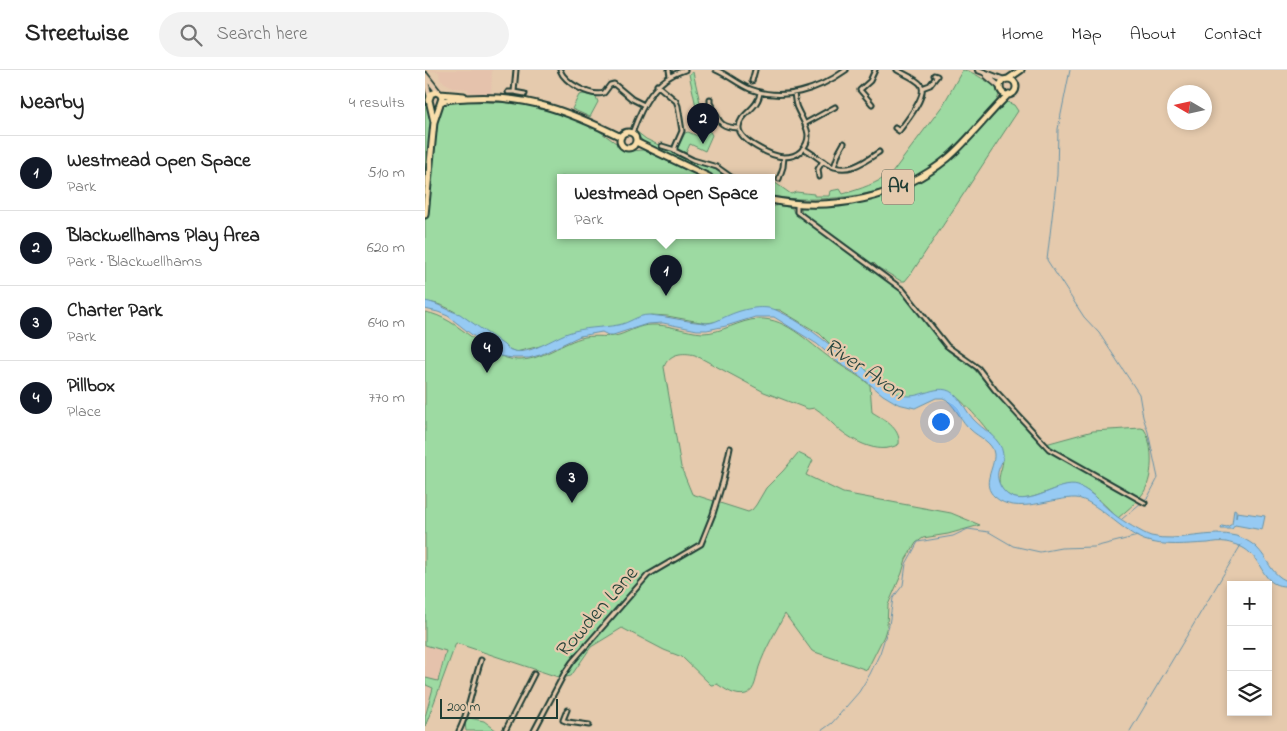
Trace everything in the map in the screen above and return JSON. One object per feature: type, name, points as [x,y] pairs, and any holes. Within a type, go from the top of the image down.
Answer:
[{"type":"main road","name":"A4","points":[[997,106],[1001,89],[1006,79],[1020,71]]},
{"type":"main road","name":"A4","points":[[775,201],[797,204],[835,204],[869,198],[895,189],[921,176],[946,159],[963,144],[997,106],[1015,90],[1015,83],[1020,71]]},
{"type":"main road","points":[[1006,79],[1015,83]]},
{"type":"main road","points":[[1001,89],[1009,94]]},
{"type":"main road","points":[[434,122],[430,99],[433,93],[440,93],[543,105],[579,116],[621,137]]},
{"type":"main road","points":[[425,215],[434,122],[442,98],[440,93]]},
{"type":"main road","points":[[430,99],[435,105],[447,100],[474,98]]},
{"type":"main road","points":[[621,137],[624,133],[632,133],[636,142],[703,174]]},
{"type":"main road","points":[[621,137],[622,144],[626,147],[631,147],[636,142]]},
{"type":"street","points":[[514,92],[516,70]]},
{"type":"street","points":[[560,70],[565,79],[592,94],[603,93],[610,85],[615,84],[632,99],[644,105]]},
{"type":"street","points":[[669,70],[670,76]]},
{"type":"street","points":[[632,133],[644,105],[657,85],[670,76],[685,70]]},
{"type":"street","points":[[716,70],[742,85],[760,92],[778,94],[794,94],[819,86],[839,72],[846,70]]},
{"type":"street","points":[[752,81],[756,76],[755,70]]},
{"type":"street","points":[[872,104],[859,89],[872,79],[875,70]]},
{"type":"street","points":[[895,128],[898,132],[921,99],[922,88],[918,83],[897,70]]},
{"type":"street","points":[[977,70],[1006,79]]},
{"type":"street","points":[[985,74],[1001,89]]},
{"type":"street","points":[[425,75],[440,93]]},
{"type":"street","points":[[922,88],[930,85],[937,76]]},
{"type":"street","points":[[425,79],[430,99]]},
{"type":"street","points":[[657,85],[678,106],[682,131],[675,150]]},
{"type":"street","points":[[508,92],[525,94]]},
{"type":"street","points":[[760,92],[756,105],[741,120],[738,128],[741,135],[750,142],[769,153],[784,157],[796,155],[803,148],[807,139],[806,123],[796,106],[794,94]]},
{"type":"street","points":[[709,101],[723,125],[729,128],[738,128]]},
{"type":"street","points":[[806,123],[835,106]]},
{"type":"street","points":[[834,167],[842,144]]},
{"type":"street","points":[[662,146],[675,150],[693,160],[717,167],[727,174]]},
{"type":"street","points":[[803,148],[834,167],[845,169],[852,168],[879,152]]},
{"type":"street","points":[[779,178],[784,157]]},
{"type":"street","points":[[819,177],[818,169],[823,161]]},
{"type":"street","points":[[797,204],[797,212],[903,290],[947,346],[978,368],[995,390],[1049,449],[1145,503]]},
{"type":"street","name":"Rowden Lane","points":[[534,731],[572,662],[633,591],[654,571],[695,549],[703,542],[723,482],[730,448]]},
{"type":"street","points":[[459,731],[464,720],[481,660]]},
{"type":"street","points":[[505,731],[534,674]]},
{"type":"street","points":[[567,710],[563,720],[589,725]]},
{"type":"street","points":[[582,724],[582,731]]},
{"type":"shaded area","points":[[429,70],[492,70],[491,94],[468,92],[468,89],[454,88],[440,80],[439,72]]},
{"type":"shaded area","points":[[425,633],[454,647],[425,727]]},
{"type":"green space","points":[[962,71],[972,72],[996,86],[999,91],[998,98],[977,126],[950,152],[929,168],[902,183],[855,196],[820,199],[775,197],[775,183],[791,194],[796,192],[814,194],[814,196],[829,196],[830,191],[840,189],[843,194],[850,192],[875,183],[892,173],[943,105]]},
{"type":"green space","points":[[693,72],[705,124],[712,135],[705,151],[690,144],[684,157],[723,174],[709,174],[645,143],[638,136],[637,132],[646,139],[675,153],[685,133],[688,132],[698,136],[701,130],[689,74]]},
{"type":"green space","points":[[425,84],[427,101],[431,109],[440,110],[447,103],[454,101],[519,103],[554,110],[587,124],[591,129],[595,128],[623,148],[630,151],[643,150],[695,174],[557,174],[557,239],[775,239],[775,206],[792,208],[794,213],[902,291],[948,351],[973,368],[1042,445],[1093,431],[1144,429],[1150,444],[1151,453],[1148,481],[1141,496],[1118,518],[1095,496],[1079,487],[1062,487],[1025,499],[1008,495],[1002,490],[999,480],[1003,459],[999,447],[980,421],[953,394],[902,400],[889,393],[872,375],[847,361],[820,334],[780,310],[763,309],[706,323],[651,315],[617,327],[516,352],[494,340],[461,315],[437,304],[425,302]]},
{"type":"green space","points":[[584,94],[596,97],[598,102],[590,117],[572,109],[579,95]]},
{"type":"green space","points":[[1005,101],[1014,105],[1018,111],[905,281],[901,281],[874,263],[872,265],[802,214],[801,207],[841,205],[867,200],[912,183],[972,138]]},
{"type":"green space","points":[[425,312],[450,322],[483,346],[505,358],[517,360],[535,358],[577,339],[594,336],[615,336],[647,325],[703,333],[717,331],[758,319],[779,323],[799,334],[827,356],[870,385],[872,412],[894,429],[899,438],[899,444],[882,448],[864,444],[840,430],[815,408],[808,409],[764,392],[695,355],[677,355],[669,359],[664,367],[681,467],[692,494],[748,512],[756,505],[766,488],[798,453],[813,460],[806,475],[843,493],[951,513],[980,525],[948,534],[923,538],[916,543],[906,559],[888,605],[887,626],[884,636],[867,670],[812,651],[785,614],[764,654],[754,687],[742,695],[730,692],[717,684],[711,685],[682,657],[664,650],[622,628],[591,647],[571,676],[561,678],[456,643],[425,727],[425,717],[433,688],[426,685],[425,681],[426,678],[438,681],[446,651],[425,645]]},
{"type":"green space","points":[[469,718],[484,721],[497,731],[466,731],[465,722]]},
{"type":"water","name":"River Avon","points":[[425,301],[460,314],[511,350],[518,352],[535,348],[574,331],[618,325],[645,315],[708,323],[751,308],[770,308],[785,314],[803,325],[847,358],[862,366],[878,382],[899,394],[914,396],[943,389],[956,396],[973,419],[1002,448],[1003,457],[998,472],[998,479],[1002,489],[1010,496],[1027,498],[1071,485],[1078,486],[1093,495],[1118,517],[1151,536],[1172,538],[1227,534],[1238,537],[1256,547],[1276,574],[1287,581],[1287,586],[1273,583],[1250,553],[1242,547],[1233,544],[1219,542],[1167,544],[1144,540],[1091,504],[1076,498],[1024,505],[1013,505],[1004,502],[995,497],[989,487],[989,476],[994,460],[991,446],[974,433],[947,400],[936,398],[915,408],[898,404],[839,363],[817,344],[774,317],[755,317],[707,330],[697,330],[663,323],[647,324],[613,335],[602,332],[580,336],[540,355],[529,358],[513,358],[499,356],[448,316],[425,309]]},
{"type":"water","points":[[1234,509],[1236,510],[1236,518],[1237,512],[1265,516],[1262,530],[1235,525],[1232,529],[1221,529],[1222,526],[1227,527],[1232,524]]},
{"type":"waterway","points":[[1070,70],[1058,129],[1057,175],[1047,260],[1084,317],[1099,333],[1139,394],[1158,478],[1148,497],[1122,519]]},
{"type":"waterway","points":[[821,731],[832,723],[859,692],[870,674],[880,653],[889,625],[893,598],[903,585],[906,564],[918,542],[953,536],[968,529],[989,532],[1013,546],[1040,552],[1061,548],[1094,547],[1138,536]]},
{"type":"waterway","points":[[1130,731],[1241,545]]},
{"type":"place","name":"Blackwellhams Play Area","points":[[703,144]]},
{"type":"place","name":"Westmead Open Space","points":[[666,296]]},
{"type":"place","name":"Pillbox","points":[[487,373]]},
{"type":"place","name":"Charter Park","points":[[572,503]]}]
